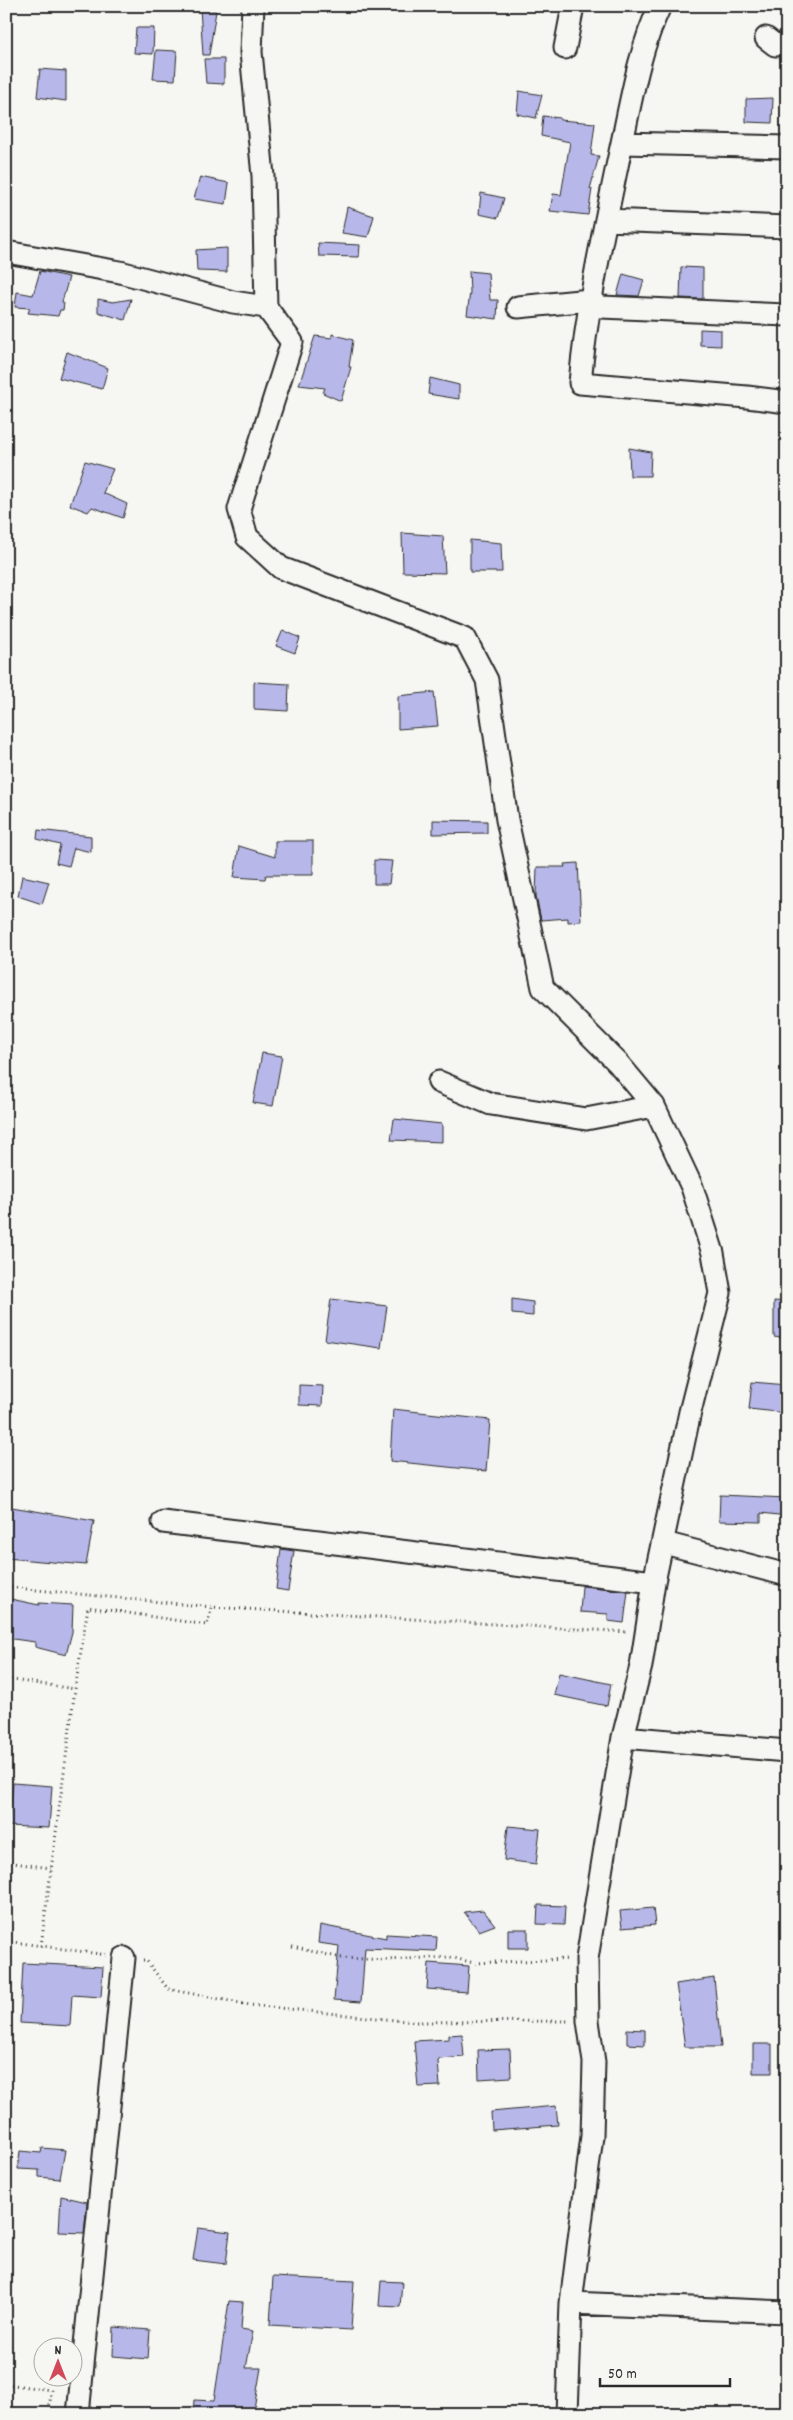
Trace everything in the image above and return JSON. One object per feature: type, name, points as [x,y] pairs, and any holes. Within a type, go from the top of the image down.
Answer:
[{"type":"street","points":[[253,6],[251,52],[263,176],[266,307],[292,342],[239,509],[247,537],[281,568],[465,638],[487,680],[507,820],[543,988],[618,1064],[654,1106],[692,1187],[714,1253],[720,1293],[690,1412],[664,1543],[654,1582],[641,1666],[623,1737],[587,1959],[588,2021],[594,2062],[592,2136],[571,2303],[567,2414]]},
{"type":"street","points":[[565,48],[573,6]]},
{"type":"street","points":[[660,6],[648,32],[635,73],[590,300],[580,383],[787,402]]},
{"type":"street","points":[[766,38],[775,45],[787,44]]},
{"type":"street","points":[[622,143],[787,147]]},
{"type":"street","points":[[606,220],[787,227]]},
{"type":"street","points":[[6,252],[120,272],[233,302],[266,307]]},
{"type":"street","points":[[518,307],[590,300],[601,307],[787,315]]},
{"type":"street","points":[[440,1082],[491,1104],[586,1119],[654,1106]]},
{"type":"street","points":[[163,1522],[654,1582]]},
{"type":"street","points":[[664,1543],[787,1575]]},
{"type":"street","points":[[623,1737],[787,1752]]},
{"type":"street","points":[[78,2414],[124,1958]]},
{"type":"street","points":[[571,2303],[787,2312]]},
{"type":"path","points":[[6,1586],[212,1607],[645,1633]]},
{"type":"path","points":[[41,1946],[75,1689],[88,1607],[207,1625],[212,1607]]},
{"type":"path","points":[[6,1679],[75,1689]]},
{"type":"path","points":[[6,1862],[51,1868]]},
{"type":"path","points":[[6,1940],[146,1960],[168,1988],[250,2005],[415,2022],[588,2021]]},
{"type":"path","points":[[292,1947],[342,1958],[450,1958],[474,1963],[587,1959]]},
{"type":"path","points":[[6,2384],[51,2390],[49,2414]]},
{"type":"building","points":[[200,8],[216,11],[209,55],[203,55]]},
{"type":"building","points":[[136,28],[154,28],[153,54],[134,53]]},
{"type":"building","points":[[156,50],[177,51],[175,80],[153,79]]},
{"type":"building","points":[[204,59],[224,59],[224,84],[206,83]]},
{"type":"building","points":[[40,69],[66,71],[66,101],[37,97]]},
{"type":"building","points":[[519,91],[542,95],[536,118],[517,114]]},
{"type":"building","points":[[773,98],[772,123],[746,122],[746,99]]},
{"type":"building","points":[[543,116],[560,118],[560,120],[595,123],[591,155],[599,156],[590,189],[592,189],[588,215],[550,211],[553,194],[561,195],[570,142],[541,136]]},
{"type":"building","points":[[200,177],[229,183],[226,204],[194,199]]},
{"type":"building","points":[[481,193],[504,198],[498,218],[479,214]]},
{"type":"building","points":[[347,207],[374,216],[368,237],[342,233]]},
{"type":"building","points":[[318,243],[360,245],[359,257],[319,256]]},
{"type":"building","points":[[227,248],[227,272],[197,271],[196,250]]},
{"type":"building","points":[[681,267],[703,268],[703,299],[680,298]]},
{"type":"building","points":[[40,271],[69,277],[62,302],[64,303],[63,310],[60,310],[58,316],[28,313],[30,308],[15,307],[17,292],[33,295]]},
{"type":"building","points":[[469,271],[488,273],[490,300],[498,300],[497,319],[467,315],[470,292]]},
{"type":"building","points":[[623,274],[644,280],[639,296],[617,295]]},
{"type":"building","points":[[98,299],[113,302],[131,299],[125,320],[98,312]]},
{"type":"building","points":[[700,329],[721,330],[721,346],[700,345]]},
{"type":"building","points":[[332,334],[353,340],[349,367],[351,367],[341,401],[323,393],[325,388],[299,385],[315,336],[332,338]]},
{"type":"building","points":[[67,352],[108,368],[102,389],[59,378]]},
{"type":"building","points":[[430,378],[459,385],[459,399],[428,394]]},
{"type":"building","points":[[629,448],[651,452],[650,476],[630,476]]},
{"type":"building","points":[[85,461],[113,469],[103,493],[127,504],[123,518],[92,507],[88,512],[70,505]]},
{"type":"building","points":[[402,533],[443,536],[445,573],[403,572]]},
{"type":"building","points":[[470,540],[501,543],[502,572],[470,572]]},
{"type":"building","points":[[283,630],[300,638],[295,653],[276,646]]},
{"type":"building","points":[[254,682],[289,684],[288,711],[254,709]]},
{"type":"building","points":[[434,692],[438,726],[398,729],[398,696]]},
{"type":"building","points":[[433,820],[487,821],[487,833],[433,834]]},
{"type":"building","points":[[38,830],[91,836],[91,852],[74,848],[69,866],[56,863],[60,845],[37,839]]},
{"type":"building","points":[[275,841],[313,841],[313,875],[266,875],[265,879],[234,877],[239,846],[275,857]]},
{"type":"building","points":[[374,860],[392,861],[389,884],[374,884]]},
{"type":"building","points":[[578,863],[581,921],[568,922],[568,918],[541,920],[536,896],[537,867],[565,867],[564,864]]},
{"type":"building","points":[[22,876],[49,882],[42,904],[18,896]]},
{"type":"building","points":[[262,1053],[282,1056],[273,1106],[253,1103]]},
{"type":"building","points":[[394,1119],[442,1124],[442,1142],[391,1140]]},
{"type":"building","points":[[331,1299],[387,1306],[381,1348],[325,1340]]},
{"type":"building","points":[[512,1299],[533,1302],[533,1316],[512,1314]]},
{"type":"building","points":[[774,1301],[787,1302],[787,1339],[774,1337]]},
{"type":"building","points":[[752,1382],[787,1385],[787,1413],[749,1409]]},
{"type":"building","points":[[299,1385],[323,1386],[322,1406],[299,1405]]},
{"type":"building","points":[[393,1409],[490,1420],[486,1471],[390,1461]]},
{"type":"building","points":[[720,1495],[787,1498],[787,1516],[761,1513],[761,1522],[719,1521]]},
{"type":"building","points":[[6,1506],[94,1521],[86,1565],[6,1558]]},
{"type":"building","points":[[281,1549],[294,1551],[288,1591],[276,1589]]},
{"type":"building","points":[[582,1586],[628,1591],[624,1623],[608,1621],[608,1614],[580,1612]]},
{"type":"building","points":[[6,1598],[39,1605],[39,1603],[73,1605],[72,1632],[66,1655],[35,1647],[35,1642],[6,1638]]},
{"type":"building","points":[[559,1673],[611,1684],[607,1706],[554,1695]]},
{"type":"building","points":[[13,1783],[52,1786],[49,1828],[8,1826]]},
{"type":"building","points":[[508,1826],[540,1829],[536,1864],[504,1860]]},
{"type":"building","points":[[538,1905],[565,1906],[564,1925],[537,1924]]},
{"type":"building","points":[[653,1908],[655,1925],[622,1928],[620,1911]]},
{"type":"building","points":[[483,1910],[495,1925],[479,1931],[464,1912]]},
{"type":"building","points":[[320,1925],[386,1938],[386,1934],[437,1937],[436,1951],[365,1948],[361,2002],[334,2000],[339,1946],[318,1943]]},
{"type":"building","points":[[508,1929],[528,1929],[528,1948],[508,1948]]},
{"type":"building","points":[[23,1963],[103,1967],[101,1997],[72,1995],[70,2026],[20,2023]]},
{"type":"building","points":[[429,1963],[469,1966],[467,1992],[427,1989]]},
{"type":"building","points":[[714,1978],[721,2047],[685,2047],[676,1984]]},
{"type":"building","points":[[627,2029],[645,2030],[645,2045],[627,2044]]},
{"type":"building","points":[[462,2034],[464,2057],[440,2059],[438,2061],[440,2086],[418,2087],[414,2041],[449,2039],[449,2035]]},
{"type":"building","points":[[753,2044],[772,2044],[772,2073],[753,2073]]},
{"type":"building","points":[[510,2049],[511,2077],[479,2079],[478,2050]]},
{"type":"building","points":[[556,2106],[558,2125],[492,2130],[491,2112]]},
{"type":"building","points":[[42,2148],[65,2150],[60,2179],[39,2177],[39,2170],[18,2169],[20,2151],[41,2153]]},
{"type":"building","points":[[61,2196],[87,2202],[84,2233],[59,2232]]},
{"type":"building","points":[[198,2228],[230,2232],[226,2264],[193,2260]]},
{"type":"building","points":[[273,2277],[354,2281],[351,2330],[270,2325]]},
{"type":"building","points":[[381,2281],[402,2282],[400,2307],[379,2306]]},
{"type":"building","points":[[229,2301],[243,2302],[241,2329],[253,2331],[246,2368],[261,2368],[253,2414],[193,2414],[194,2400],[214,2401]]},
{"type":"building","points":[[114,2327],[150,2330],[148,2359],[113,2356]]}]
